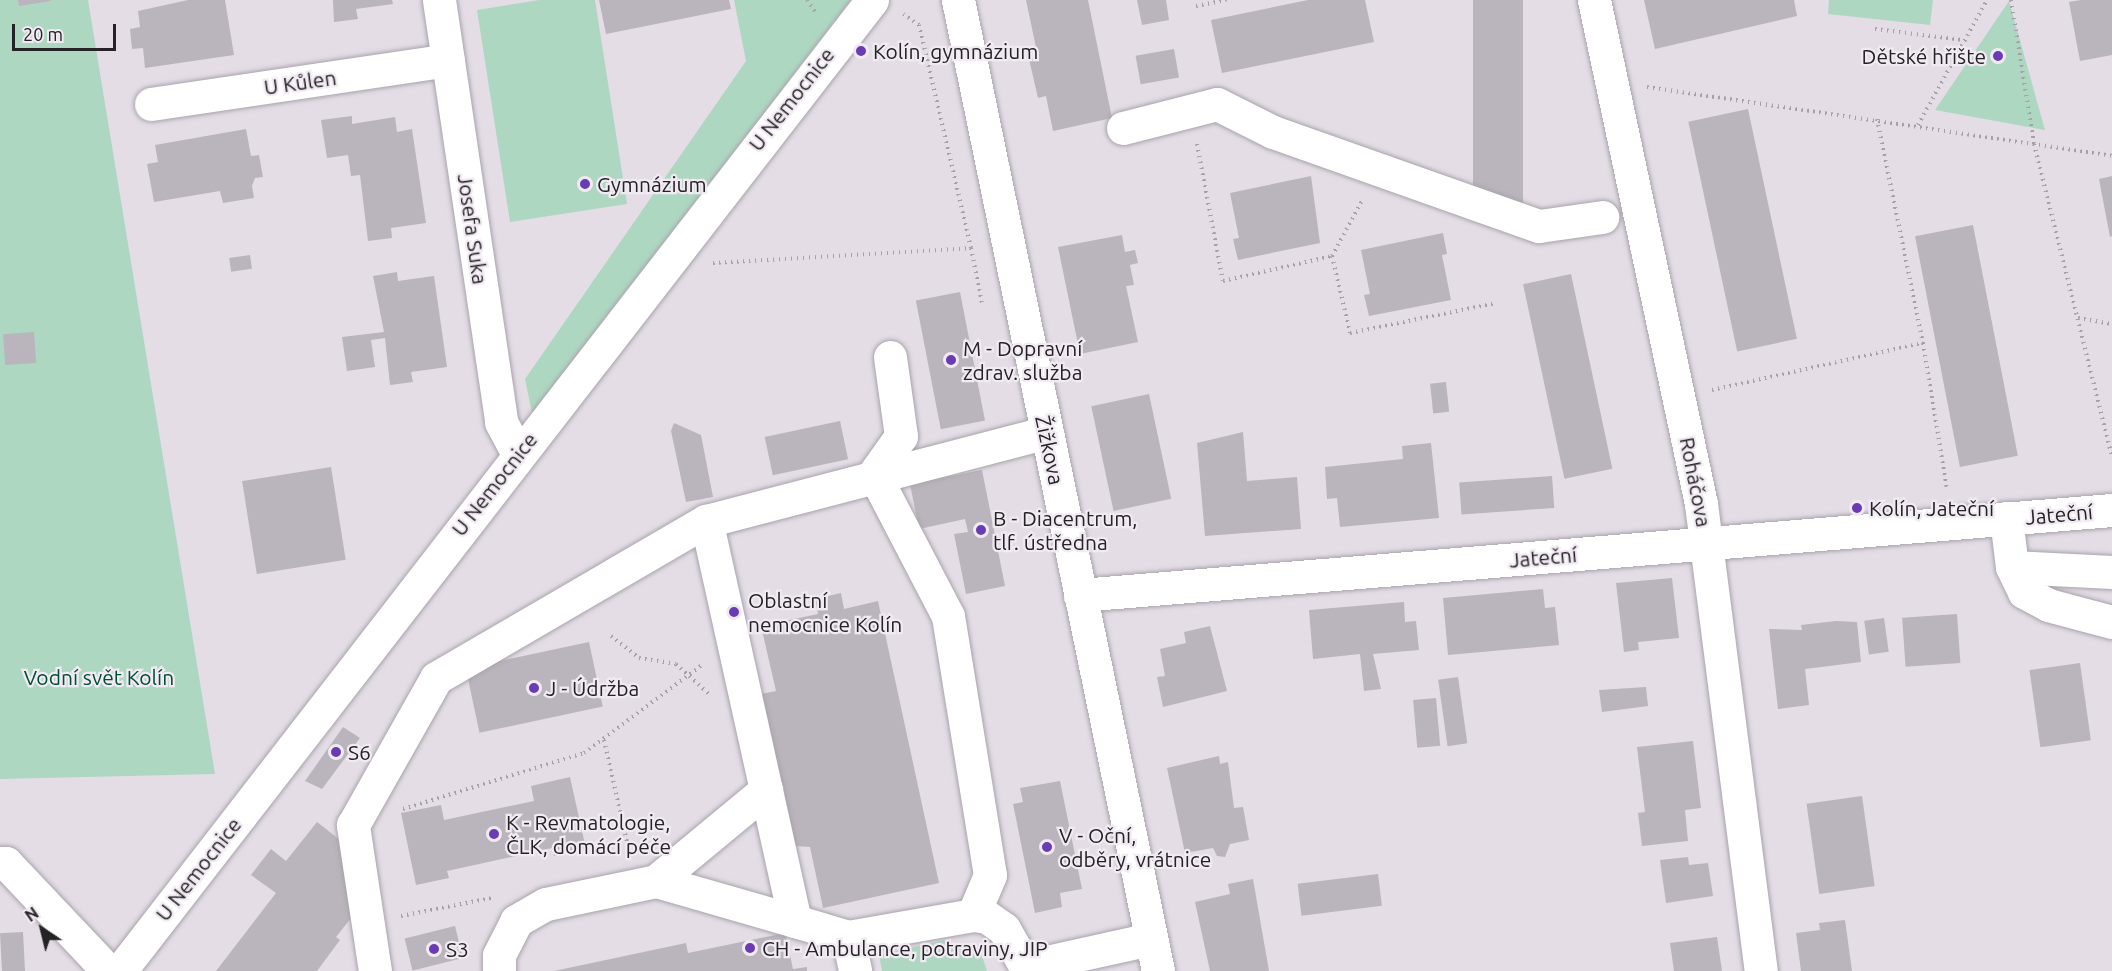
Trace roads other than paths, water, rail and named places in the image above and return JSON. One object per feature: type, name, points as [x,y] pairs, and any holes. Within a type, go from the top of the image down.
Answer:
[{"type":"street","name":"Josefa Suka","points":[[439,0],[501,422],[518,454]]},
{"type":"street","name":"Žižkova","points":[[957,0],[1158,971]]},
{"type":"street","name":"Roháčova","points":[[1594,0],[1708,543],[1761,971]]},
{"type":"street","name":"U Nemocnice","points":[[120,971],[663,266],[886,3]]},
{"type":"street","name":"U Kůlen","points":[[151,104],[448,60]]},
{"type":"street","points":[[1123,128],[1217,104],[1273,132],[1539,226],[1602,218]]},
{"type":"street","points":[[874,474],[902,436],[890,357]]},
{"type":"street","points":[[375,971],[365,923],[353,825],[436,678],[706,521],[874,474],[1047,432]]},
{"type":"street","points":[[874,474],[948,616],[990,876],[973,915]]},
{"type":"street","name":"Jateční","points":[[1080,595],[2112,510]]},
{"type":"street","name":"Jateční","points":[[2006,518],[2016,581],[2035,600],[2112,622]]},
{"type":"street","points":[[706,521],[795,921]]},
{"type":"street","points":[[2012,567],[2112,572]]},
{"type":"street","points":[[499,971],[499,955],[516,921],[546,904],[656,881],[766,790]]},
{"type":"street","points":[[0,863],[6,863],[108,971]]},
{"type":"street","points":[[656,881],[848,937],[973,915],[987,917],[1004,929],[1028,968],[1151,939]]},
{"type":"street","points":[[848,937],[855,971]]},
{"type":"place","name":"Kolín, gymnázium","points":[[861,51]]},
{"type":"place","name":"Dětské hřište","points":[[1998,56]]},
{"type":"place","name":"Gymnázium","points":[[585,184]]},
{"type":"place","name":"M - Dopravní zdrav. služba","points":[[951,360]]},
{"type":"place","name":"Kolín, Jateční","points":[[1857,508]]},
{"type":"place","name":"B - Diacentrum, tlf. ústředna","points":[[981,530]]},
{"type":"place","name":"Oblastní nemocnice Kolín","points":[[734,612]]},
{"type":"place","name":"J - Údržba","points":[[534,688]]},
{"type":"place","name":"S6","points":[[336,752]]},
{"type":"place","name":"K - Revmatologie, ČLK, domácí péče","points":[[494,834]]},
{"type":"place","name":"V - Oční, odběry, vrátnice","points":[[1047,847]]},
{"type":"place","name":"CH - Ambulance, potraviny, JIP","points":[[750,948]]},
{"type":"place","name":"S3","points":[[434,949]]},
{"type":"park label","name":"Vodní svět Kolín","points":[[99,677]]}]
